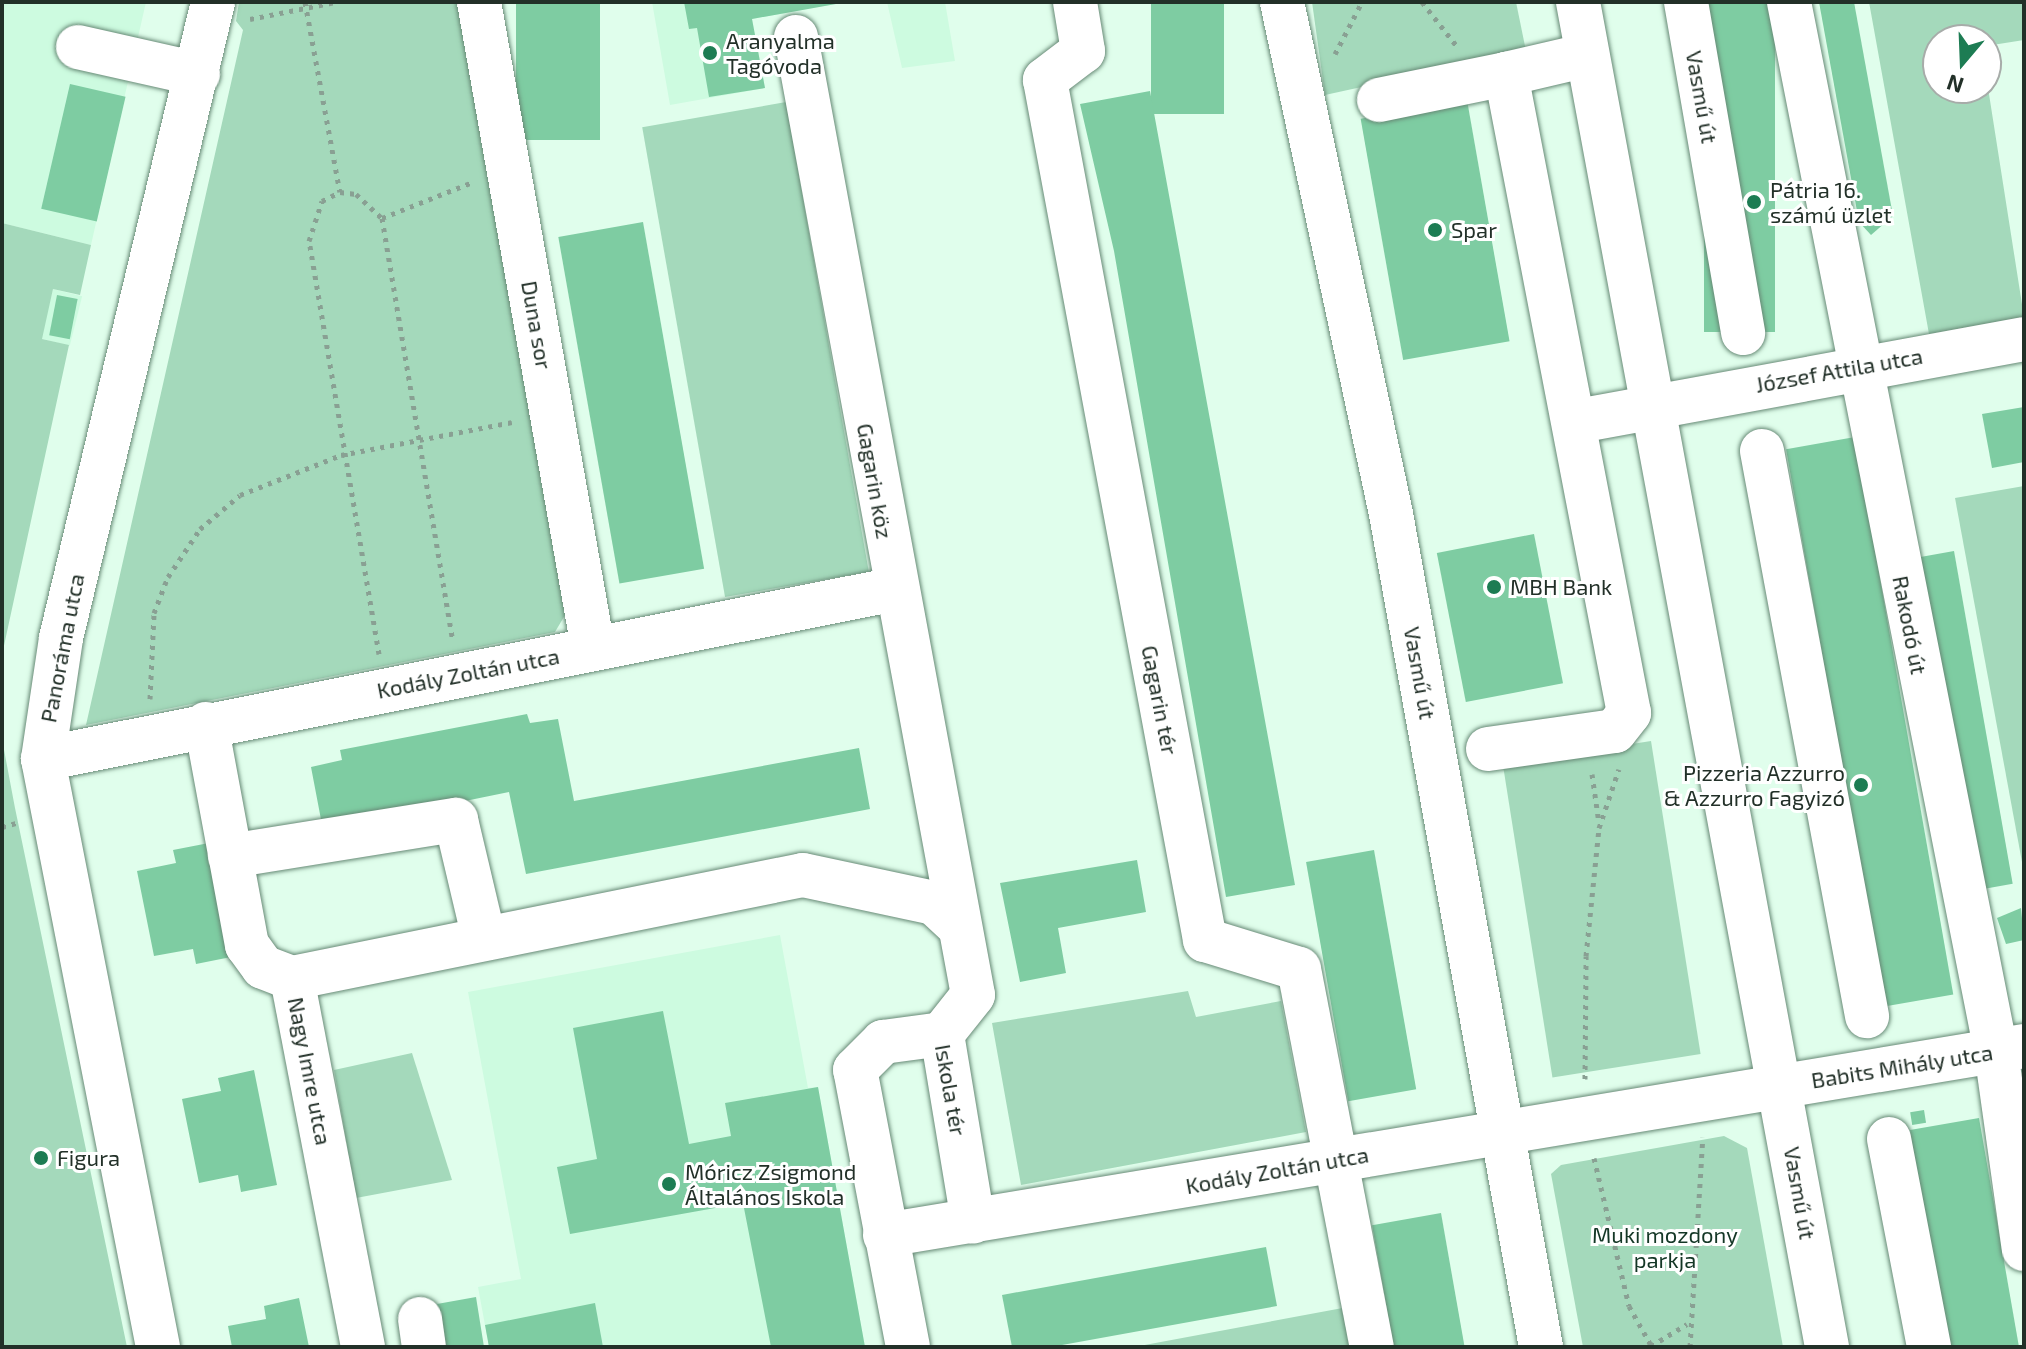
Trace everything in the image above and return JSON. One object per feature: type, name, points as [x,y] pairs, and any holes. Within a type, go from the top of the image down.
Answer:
[{"type":"street","name":"Duna sor","points":[[479,2],[593,648]]},
{"type":"street","name":"Gagarin tér","points":[[1075,2],[1083,51],[1045,80],[1205,940],[1299,969],[1372,1347]]},
{"type":"street","name":"Vasmű út","points":[[1282,2],[1391,514],[1541,1347]]},
{"type":"street","name":"Vasmű út","points":[[1578,2],[1827,1347]]},
{"type":"street","name":"Vasmű út","points":[[1686,2],[1743,333]]},
{"type":"street","name":"Rakodó út","points":[[1789,2],[1859,366],[2010,1049],[2024,1249]]},
{"type":"street","name":"Panoráma utca","points":[[158,1347],[43,759],[61,638],[198,74],[224,12]]},
{"type":"street","name":"Gagarin köz","points":[[796,37],[958,925]]},
{"type":"street","points":[[78,47],[198,74]]},
{"type":"street","points":[[1379,100],[1587,55]]},
{"type":"street","points":[[1488,749],[1615,731],[1629,713],[1578,421],[1506,74]]},
{"type":"street","name":"József Attila utca","points":[[1578,421],[1654,403],[2024,339]]},
{"type":"street","points":[[1762,451],[1867,1016]]},
{"type":"street","name":"Kodály Zoltán utca","points":[[43,759],[150,735],[895,589]]},
{"type":"street","name":"Nagy Imre utca","points":[[206,724],[247,945],[263,967],[292,978],[363,1347]]},
{"type":"street","points":[[230,856],[456,820],[484,938]]},
{"type":"street","points":[[292,978],[803,875],[934,903],[958,925],[973,995],[942,1034]]},
{"type":"street","name":"Iskola tér","points":[[885,1235],[855,1070],[883,1042],[942,1034],[973,1221]]},
{"type":"street","name":"Babits Mihály utca","points":[[1780,1084],[2010,1049]]},
{"type":"street","name":"Kodály Zoltán utca","points":[[885,1235],[1780,1084]]},
{"type":"street","points":[[1889,1139],[1929,1347]]},
{"type":"street","points":[[885,1235],[908,1347]]},
{"type":"path","points":[[305,2],[340,192]]},
{"type":"path","points":[[224,12],[305,11],[335,2]]},
{"type":"path","points":[[1422,2],[1461,51]]},
{"type":"path","points":[[382,218],[438,202],[478,179]]},
{"type":"path","points":[[382,666],[341,455],[309,241],[322,201],[340,192],[356,194],[382,218],[454,651]]},
{"type":"path","points":[[150,735],[154,613],[200,529],[240,495],[341,455],[553,415]]},
{"type":"path","points":[[1585,1086],[1586,956],[1599,828],[1622,761]]},
{"type":"path","points":[[1591,768],[1599,828]]},
{"type":"path","points":[[1690,1347],[1687,1324],[1703,1135]]},
{"type":"path","points":[[1593,1155],[1629,1306],[1651,1347],[1687,1324]]},
{"type":"shaded area","points":[[2,2],[146,2],[91,245],[2,223]]},
{"type":"shaded area","name":"Aranyalma Tagóvoda","points":[[652,2],[845,2],[752,19],[765,88],[670,105]]},
{"type":"shaded area","name":"Aranyalma Tagóvoda","points":[[887,2],[945,2],[955,61],[902,68]]},
{"type":"shaded area","points":[[53,289],[82,296],[70,346],[41,338]]},
{"type":"shaded area","name":"Móricz Zsigmond Általános Iskola","points":[[780,935],[808,1088],[818,1087],[865,1347],[489,1347],[478,1287],[521,1279],[468,992]]},
{"type":"green space","points":[[239,2],[462,2],[568,610],[555,632],[86,725],[243,30],[236,21]]},
{"type":"green space","points":[[1312,2],[1516,2],[1526,51],[1325,95]]},
{"type":"green space","points":[[1869,2],[2024,2],[2024,40],[2002,43],[2002,24],[1922,24],[1922,104],[1991,104],[2024,317],[1929,334]]},
{"type":"green space","points":[[786,102],[869,572],[725,597],[642,127]]},
{"type":"green space","points":[[2,223],[91,245],[80,295],[53,289],[42,339],[69,345],[2,655]]},
{"type":"green space","points":[[2024,486],[2024,873],[1955,498]]},
{"type":"green space","points":[[2,739],[15,808],[127,1347],[2,1347]]},
{"type":"green space","points":[[1651,741],[1701,1054],[1552,1078],[1503,764]]},
{"type":"green space","points":[[1188,991],[1196,1017],[1281,1001],[1306,1132],[1021,1185],[992,1023]]},
{"type":"green space","points":[[412,1053],[452,1180],[356,1198],[334,1070]]},
{"type":"green space","name":"Muki mozdony parkja","points":[[1724,1136],[1747,1148],[1783,1347],[1583,1347],[1551,1174],[1561,1165]]},
{"type":"green space","points":[[1348,1307],[1355,1347],[1134,1347]]},
{"type":"building","points":[[516,2],[600,2],[600,140],[516,140]]},
{"type":"building","name":"Aranyalma Tagóvoda","points":[[684,2],[836,4],[752,19],[765,88],[709,97],[697,28],[689,29]]},
{"type":"building","points":[[1151,2],[1224,2],[1224,114],[1151,114]]},
{"type":"building","points":[[1704,2],[1775,2],[1775,332],[1704,332]]},
{"type":"building","points":[[1819,2],[1854,2],[1893,216],[1871,235],[1859,222]]},
{"type":"building","points":[[70,84],[126,97],[97,222],[41,209]]},
{"type":"building","points":[[1150,91],[1295,885],[1226,897],[1114,251],[1080,104]]},
{"type":"building","name":"Spar","points":[[1467,100],[1510,341],[1403,360],[1361,119]]},
{"type":"building","points":[[643,222],[704,569],[619,584],[558,237]]},
{"type":"building","points":[[57,295],[78,299],[70,339],[49,335]]},
{"type":"building","points":[[2024,407],[2024,462],[1992,468],[1982,414]]},
{"type":"building","points":[[1855,437],[1953,994],[1884,1007],[1786,449]]},
{"type":"building","points":[[1534,534],[1563,683],[1466,702],[1437,553]]},
{"type":"building","points":[[1954,551],[2013,884],[1979,890],[1921,557]]},
{"type":"building","points":[[527,714],[530,723],[558,719],[574,801],[859,748],[870,809],[526,874],[509,792],[323,830],[311,767],[342,760],[340,750]]},
{"type":"building","points":[[209,843],[231,957],[196,964],[193,949],[154,956],[137,871],[176,863],[173,850]]},
{"type":"building","points":[[1374,850],[1416,1089],[1348,1101],[1306,862]]},
{"type":"building","points":[[1137,860],[1146,912],[1058,928],[1066,973],[1020,982],[1000,883]]},
{"type":"building","points":[[2021,908],[2024,940],[2006,944],[1997,918]]},
{"type":"building","points":[[663,1011],[689,1144],[731,1136],[725,1103],[818,1087],[865,1347],[771,1347],[743,1203],[570,1234],[557,1167],[597,1159],[573,1028]]},
{"type":"building","points":[[254,1070],[277,1185],[241,1192],[238,1175],[199,1183],[182,1099],[221,1091],[218,1078]]},
{"type":"building","points":[[1924,1110],[1926,1123],[1912,1125],[1910,1112]]},
{"type":"building","points":[[1979,1118],[2019,1347],[1947,1347],[1919,1194],[1910,1130]]},
{"type":"building","points":[[1441,1213],[1465,1347],[1394,1347],[1372,1225]]},
{"type":"building","points":[[1266,1247],[1277,1306],[1051,1347],[1012,1347],[1002,1295]]},
{"type":"building","points":[[476,1297],[484,1347],[444,1347],[437,1304]]},
{"type":"building","points":[[299,1298],[309,1347],[232,1347],[228,1326],[266,1319],[264,1306]]},
{"type":"building","points":[[595,1303],[603,1347],[489,1347],[485,1325]]},
{"type":"place","name":"Aranyalma Tagóvoda","points":[[710,53]]},
{"type":"place","name":"Pátria 16. számú üzlet","points":[[1754,202]]},
{"type":"place","name":"Spar","points":[[1435,230]]},
{"type":"place","name":"MBH Bank","points":[[1494,587]]},
{"type":"place","name":"Pizzeria Azzurro & Azzurro Fagyizó","points":[[1861,785]]},
{"type":"place","name":"Figura","points":[[41,1158]]},
{"type":"place","name":"Móricz Zsigmond Általános Iskola","points":[[669,1184]]}]
